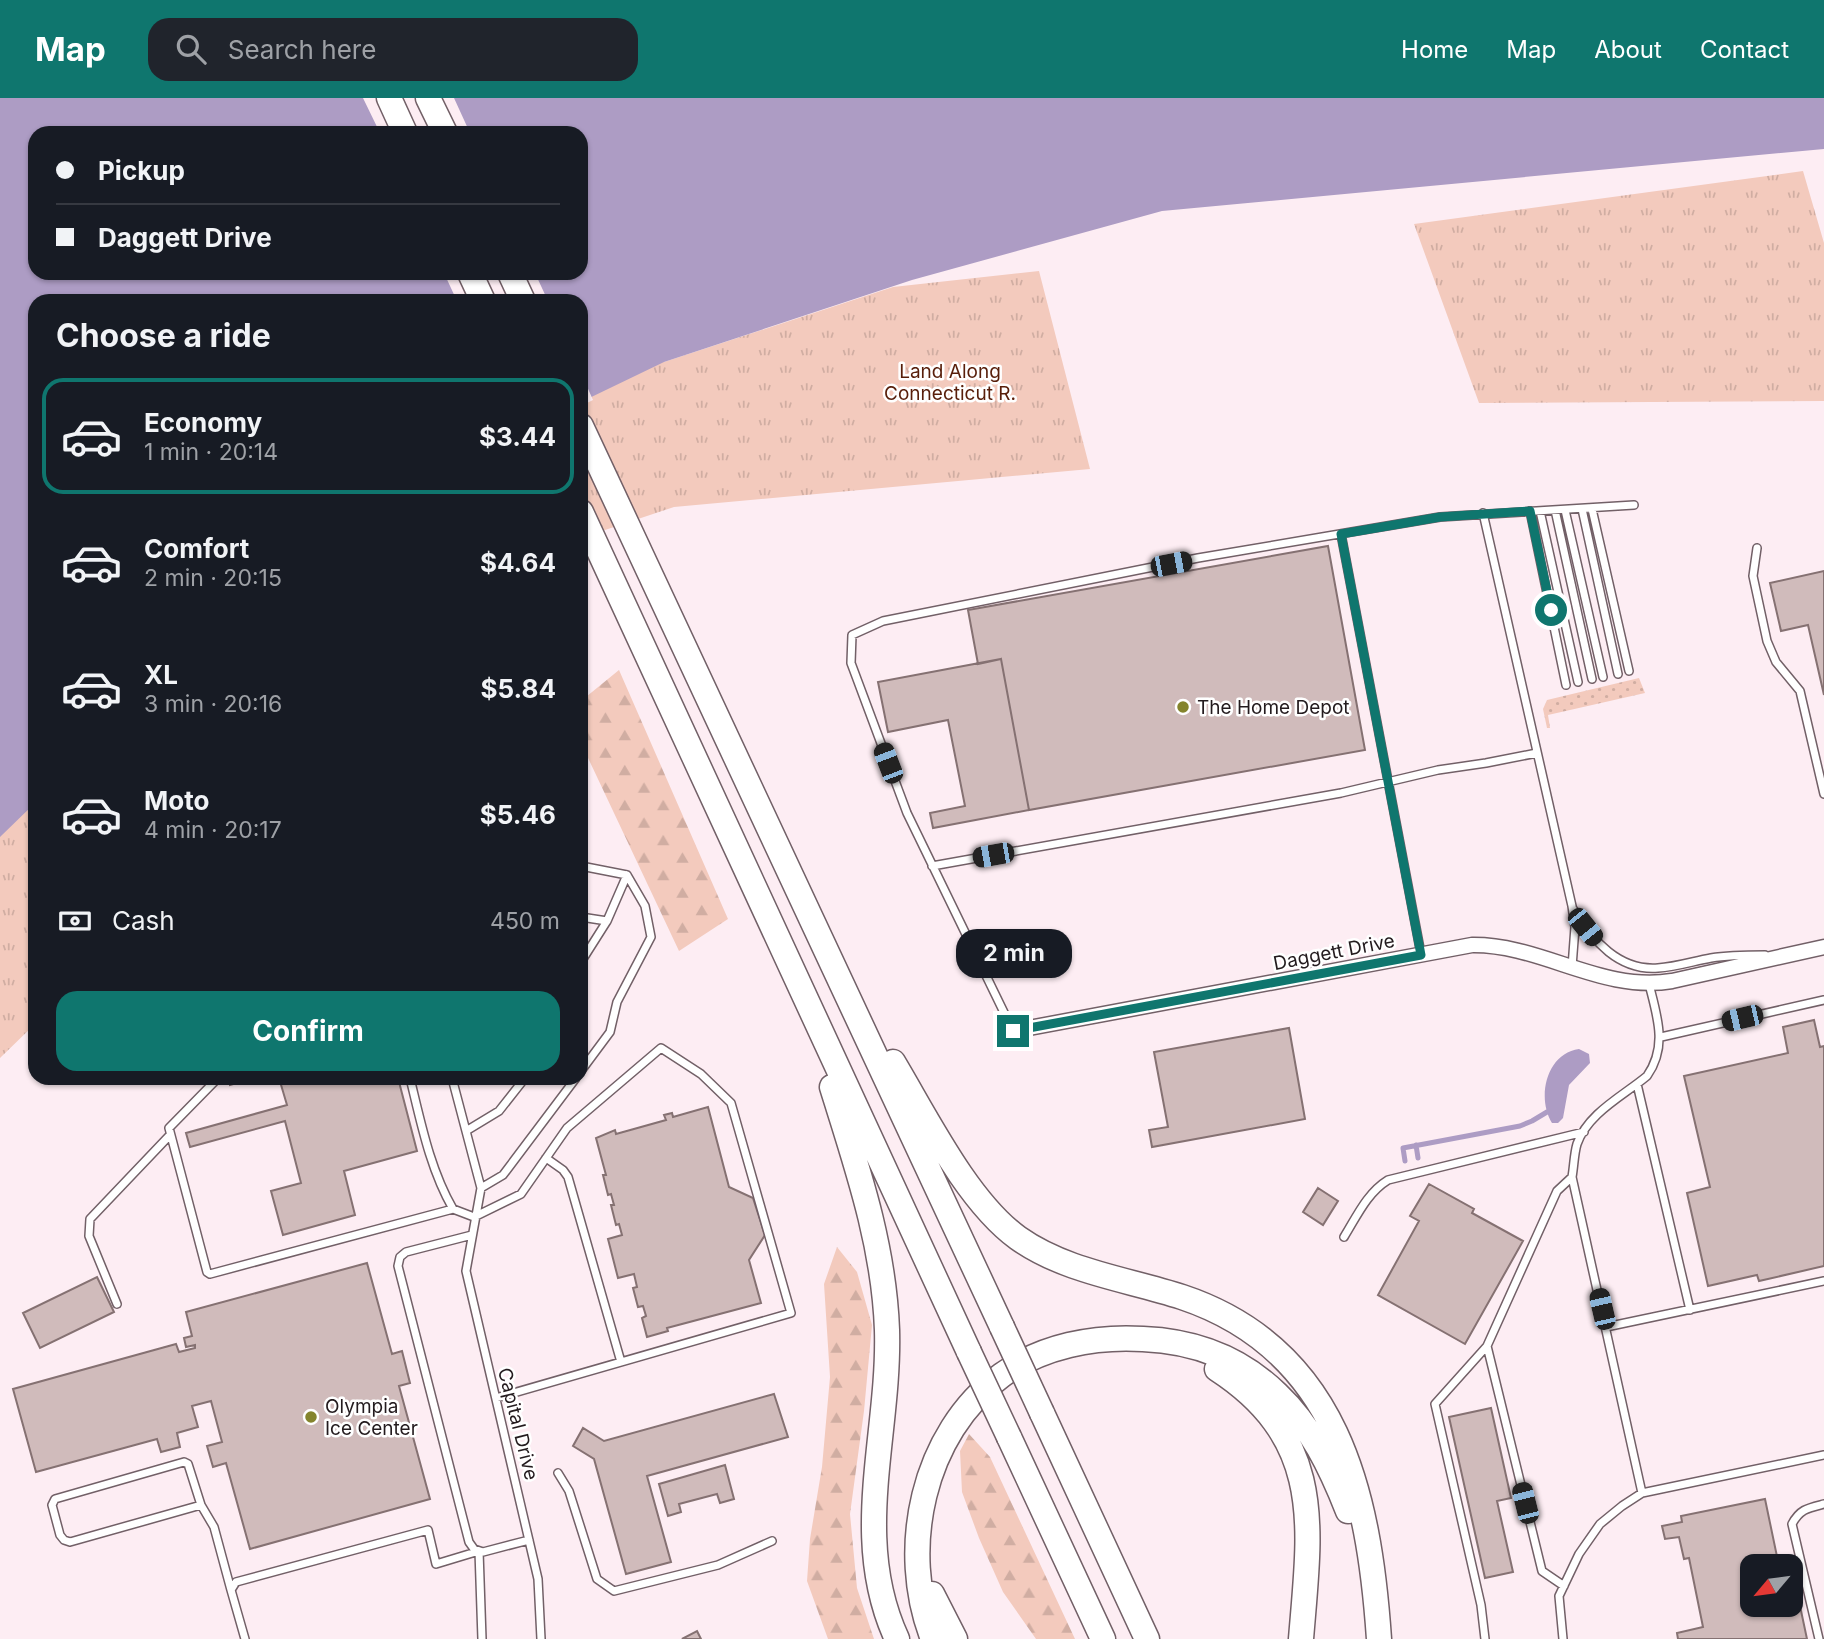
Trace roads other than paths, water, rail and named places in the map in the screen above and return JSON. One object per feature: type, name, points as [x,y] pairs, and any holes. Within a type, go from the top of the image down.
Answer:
[{"type":"highway","points":[[389,98],[402,126]]},
{"type":"highway","points":[[428,98],[442,126]]},
{"type":"highway","points":[[588,441],[1147,1639]]},
{"type":"highway","points":[[588,527],[1103,1639]]},
{"type":"highway","points":[[828,953],[960,1172],[1002,1225],[1027,1244],[1057,1259],[1182,1297],[1227,1316],[1266,1341],[1289,1362],[1311,1389],[1340,1442],[1356,1490],[1370,1555],[1378,1639]]},
{"type":"highway","points":[[798,983],[862,1184],[881,1268],[887,1360],[873,1546],[880,1592],[897,1639]]},
{"type":"highway","points":[[933,1639],[922,1604],[917,1551],[920,1513],[935,1463],[959,1419],[1002,1375],[1037,1356],[1083,1342],[1117,1338],[1167,1341],[1214,1352],[1261,1380],[1297,1415],[1321,1451],[1350,1516],[1370,1581],[1378,1639]]},
{"type":"highway","points":[[1117,1338],[1166,1346],[1208,1363],[1255,1399],[1283,1435],[1297,1466],[1308,1512],[1301,1639]]},
{"type":"highway","points":[[935,1463],[923,1513],[925,1566],[933,1598],[954,1639]]},
{"type":"street","name":"Daggett Drive","points":[[1013,1031],[1472,945],[1493,945],[1625,982],[1649,984],[1821,947]]},
{"type":"lane","points":[[1013,1031],[907,813],[850,663],[852,635],[883,621],[1198,558],[1440,517],[1634,505]]},
{"type":"lane","points":[[1582,509],[1618,674]]},
{"type":"lane","points":[[1592,509],[1629,671]]},
{"type":"lane","points":[[1555,510],[1592,679]]},
{"type":"lane","points":[[1565,510],[1603,677]]},
{"type":"lane","points":[[1530,511],[1566,685]]},
{"type":"lane","points":[[1540,511],[1577,682]]},
{"type":"lane","points":[[1483,513],[1572,906],[1575,935],[1572,968]]},
{"type":"lane","points":[[1341,534],[1421,955]]},
{"type":"lane","points":[[1758,548],[1753,576],[1767,641],[1776,662],[1800,691],[1824,794]]},
{"type":"lane","points":[[932,866],[1341,793],[1438,769],[1486,764],[1537,753]]},
{"type":"lane","points":[[588,867],[627,875],[646,906],[651,937],[617,1002],[610,1032],[588,1062]]},
{"type":"lane","points":[[588,951],[607,921],[627,875]]},
{"type":"lane","points":[[1572,906],[1585,927],[1607,951],[1627,963],[1648,968],[1728,956],[1768,955],[1821,947]]},
{"type":"lane","points":[[588,918],[607,921]]},
{"type":"lane","points":[[1642,1493],[1572,1177],[1577,1145],[1594,1118],[1637,1084],[1653,1067],[1661,1037],[1649,984]]},
{"type":"lane","points":[[1661,1037],[1824,1000]]},
{"type":"lane","points":[[211,1085],[171,1126],[170,1135],[207,1272],[210,1274],[453,1209],[474,1217],[521,1194],[566,1128],[661,1048],[701,1074],[730,1103],[792,1313],[496,1398]]},
{"type":"lane","points":[[1637,1084],[1690,1310]]},
{"type":"lane","points":[[412,1085],[425,1143],[444,1194],[453,1209]]},
{"type":"lane","points":[[454,1085],[481,1188],[503,1175],[571,1085]]},
{"type":"lane","points":[[466,1131],[499,1111],[519,1085]]},
{"type":"lane","points":[[1344,1237],[1367,1199],[1379,1185],[1388,1180],[1584,1132]]},
{"type":"lane","points":[[117,1304],[89,1236],[90,1219],[170,1135]]},
{"type":"lane","points":[[546,1158],[568,1177],[621,1362]]},
{"type":"lane","points":[[1485,1639],[1480,1605],[1435,1404],[1487,1346],[1557,1191],[1572,1177]]},
{"type":"lane","name":"Capital Drive","points":[[481,1188],[466,1271],[538,1579],[541,1639]]},
{"type":"lane","points":[[472,1235],[406,1252],[400,1257],[398,1266],[469,1542],[479,1551],[482,1639]]},
{"type":"lane","points":[[1606,1327],[1824,1281]]},
{"type":"lane","points":[[1487,1346],[1542,1571],[1564,1586]]},
{"type":"lane","points":[[1563,1639],[1559,1596],[1579,1554],[1600,1524],[1622,1506],[1642,1493],[1824,1455]]},
{"type":"lane","points":[[201,1505],[70,1542],[60,1535],[52,1505],[55,1499],[184,1462],[188,1464],[201,1505],[214,1527],[245,1639]]},
{"type":"lane","points":[[558,1473],[569,1491],[597,1579],[614,1591],[718,1565],[772,1541]]},
{"type":"lane","points":[[1819,1639],[1792,1524],[1798,1513],[1805,1508],[1824,1504]]},
{"type":"lane","points":[[231,1590],[236,1582],[246,1578],[428,1530],[436,1564],[529,1540]]},
{"type":"waterway","points":[[1405,1161],[1403,1148],[1520,1126],[1547,1112]]},
{"type":"waterway","points":[[1416,1145],[1418,1158]]},
{"type":"place","name":"The Home Depot","points":[[1183,707]]},
{"type":"place","name":"Olympia Ice Center","points":[[311,1417]]},
{"type":"park label","name":"Land Along Connecticut R.","points":[[950,382]]}]
